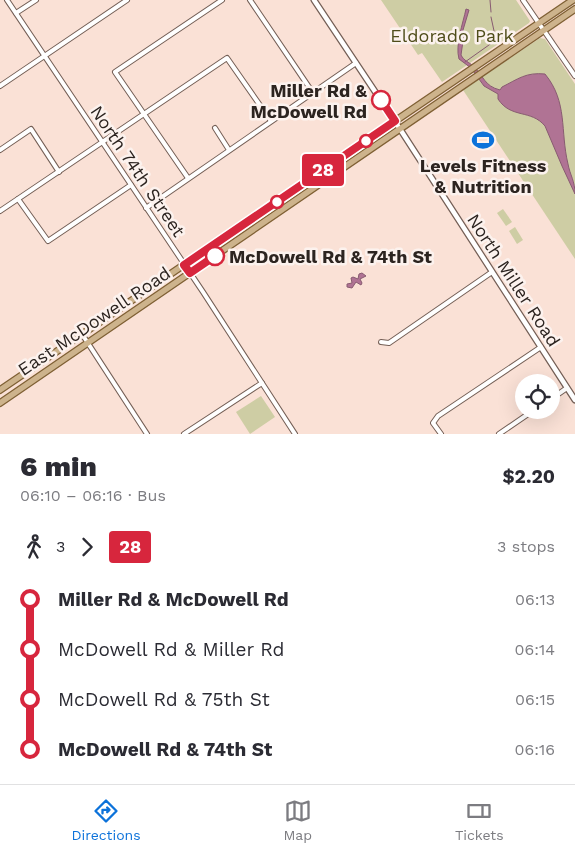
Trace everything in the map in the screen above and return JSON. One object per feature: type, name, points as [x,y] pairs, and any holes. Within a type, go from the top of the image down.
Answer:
[{"type":"main road","name":"East McDowell Road","points":[[0,390],[573,0]]},
{"type":"main road","name":"East McDowell Road","points":[[0,403],[575,9]]},
{"type":"street","name":"North 74th Street","points":[[7,0],[190,273],[295,434]]},
{"type":"street","points":[[16,14],[36,0]]},
{"type":"street","points":[[0,86],[127,0]]},
{"type":"street","points":[[188,178],[115,72],[222,0]]},
{"type":"street","points":[[250,0],[312,93]]},
{"type":"street","name":"North Miller Road","points":[[314,0],[395,121],[575,400]]},
{"type":"street","points":[[522,0],[575,76]]},
{"type":"street","points":[[0,211],[228,58],[271,121]]},
{"type":"street","points":[[146,208],[356,63]]},
{"type":"street","points":[[215,128],[229,150]]},
{"type":"street","points":[[0,150],[31,129],[60,172]]},
{"type":"street","points":[[18,199],[48,241],[131,185]]},
{"type":"street","points":[[381,342],[389,343],[492,272]]},
{"type":"street","points":[[82,334],[147,434]]},
{"type":"street","points":[[441,434],[433,423],[438,416],[541,347]]},
{"type":"street","points":[[184,434],[262,383]]},
{"type":"street","points":[[560,392],[567,388]]},
{"type":"street","points":[[500,434],[521,419]]},
{"type":"green space","name":"Eldorado Park","points":[[381,0],[516,0],[530,21],[442,82],[422,53],[418,55]]},
{"type":"green space","points":[[540,38],[545,39],[575,84],[575,259],[463,90]]},
{"type":"green space","points":[[503,209],[512,222],[506,226],[497,213]]},
{"type":"green space","points":[[515,227],[523,240],[517,244],[509,231]]},
{"type":"green space","points":[[261,396],[275,417],[250,434],[236,412]]},
{"type":"shaded area","points":[[466,9],[469,10],[463,30],[461,55],[477,70],[487,83],[500,90],[502,87],[522,77],[533,74],[545,74],[552,85],[560,106],[566,152],[575,194],[545,126],[534,117],[515,112],[503,105],[498,99],[498,94],[484,86],[471,68],[459,59],[459,41]]},
{"type":"shaded area","points":[[362,273],[366,276],[360,279],[361,285],[356,282],[352,288],[347,287],[347,284],[352,283],[351,278],[358,279],[359,274]]},
{"type":"waterway","points":[[490,0],[491,12]]},
{"type":"waterway","points":[[465,62],[496,40],[491,17]]},
{"type":"bus line","name":"28","points":[[215,256],[190,273],[184,265],[395,121],[381,100]]},
{"type":"place","name":"Miller Rd & McDowell Rd","points":[[381,100]]},
{"type":"place","name":"Levels Fitness & Nutrition","points":[[483,140]]},
{"type":"place","name":"McDowell Rd & 74th St","points":[[215,256]]}]
